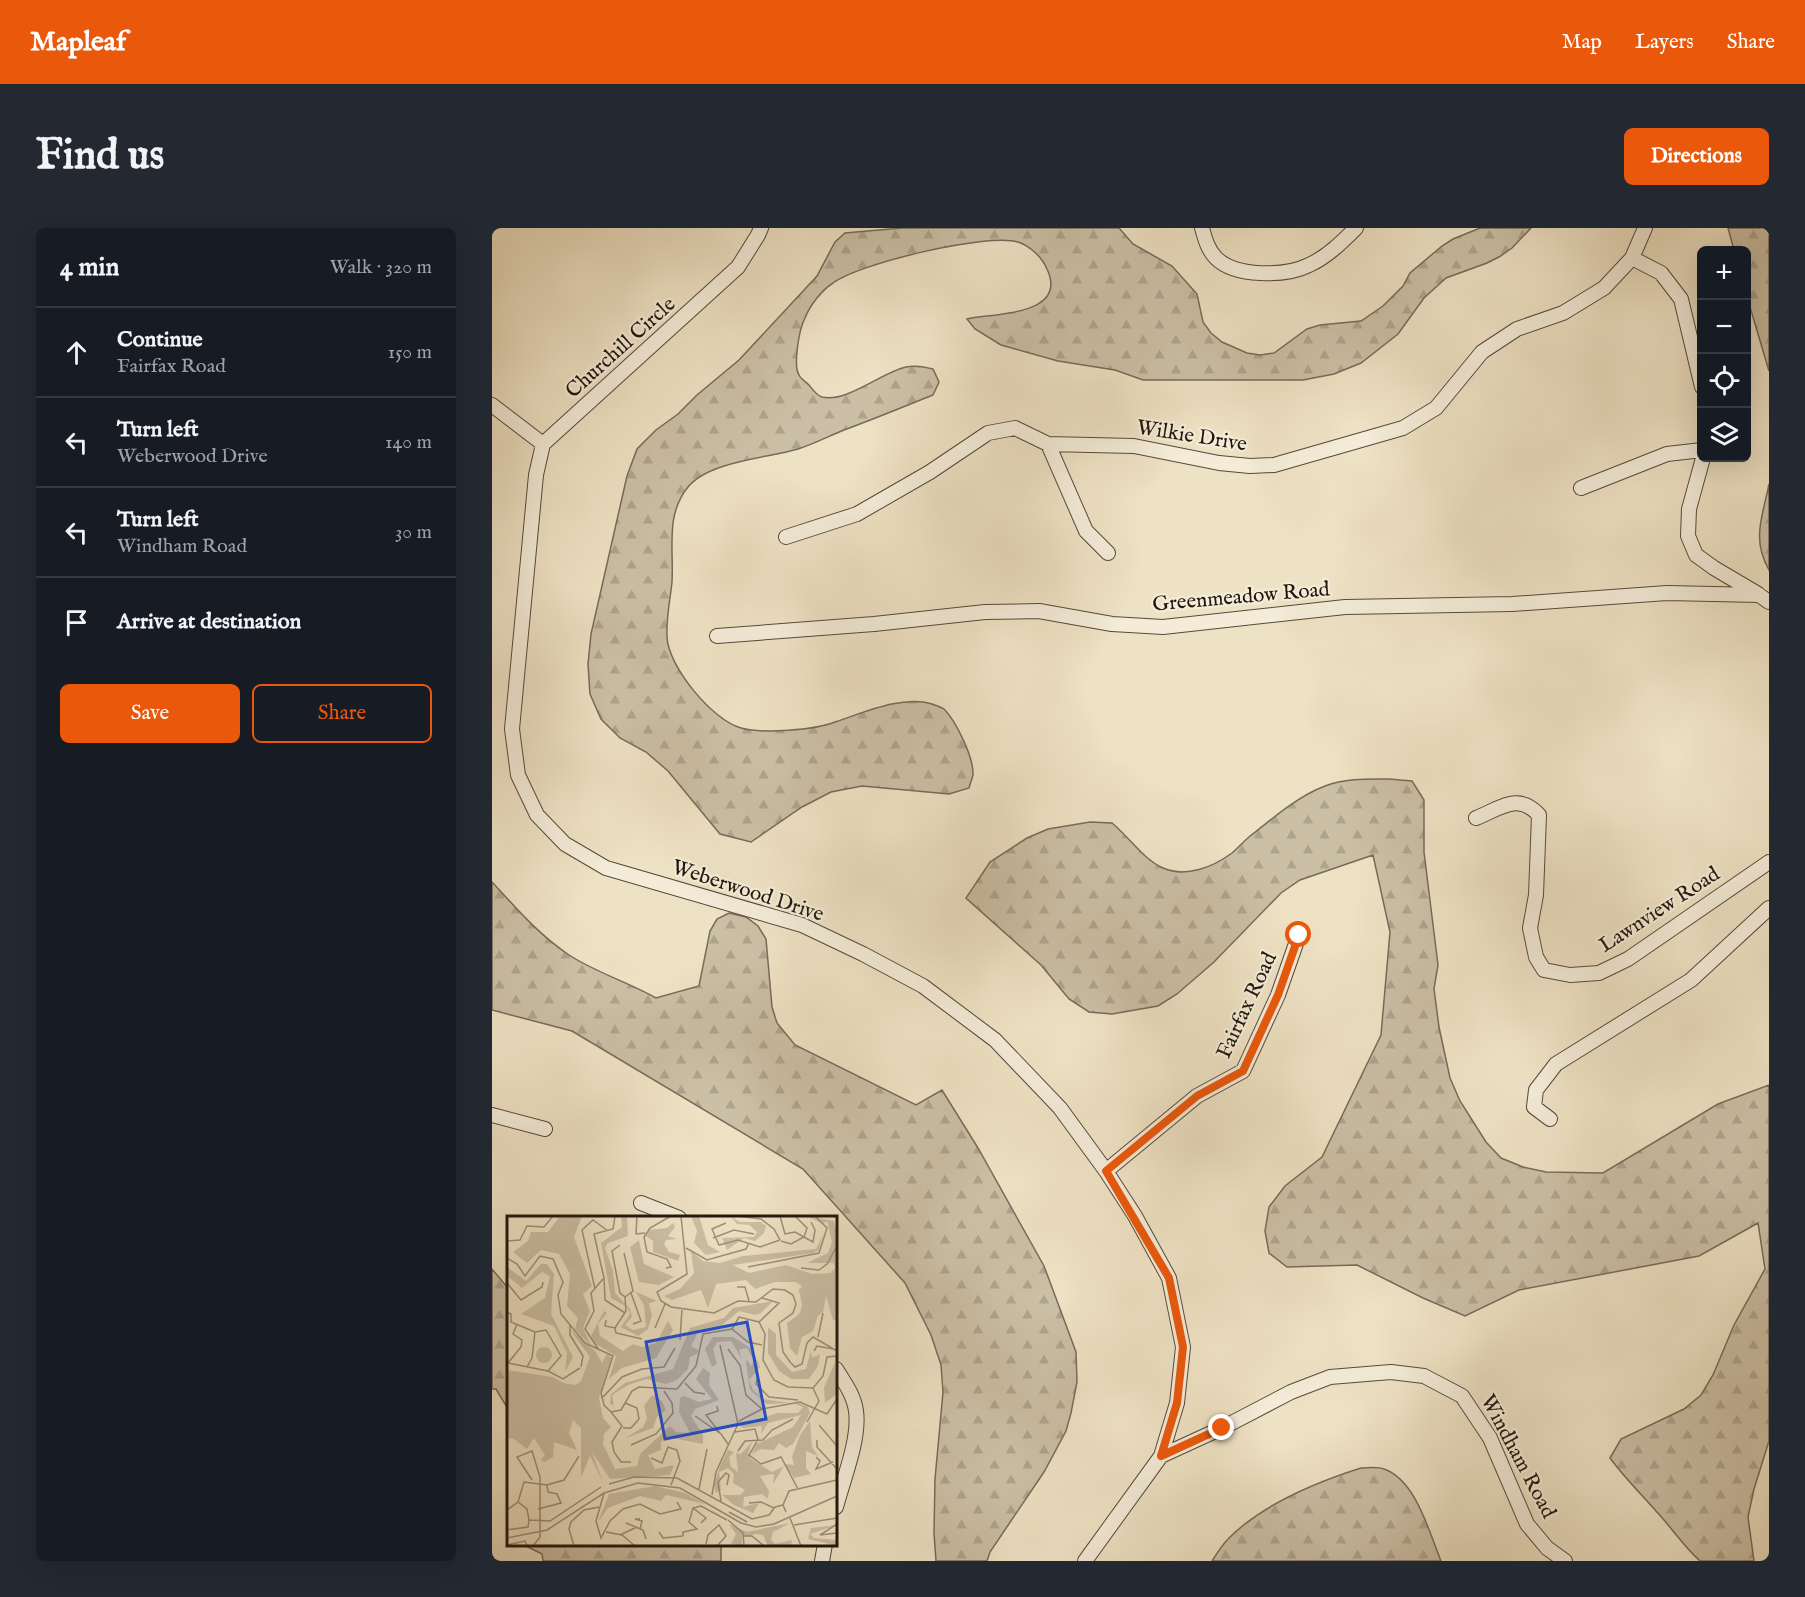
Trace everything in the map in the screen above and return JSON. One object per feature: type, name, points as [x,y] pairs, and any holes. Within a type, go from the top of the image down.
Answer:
[{"type":"street","name":"Churchill Circle","points":[[543,444],[738,267],[760,228]]},
{"type":"street","points":[[1202,228],[1207,245],[1216,258],[1246,271],[1280,274],[1311,265],[1340,244],[1356,228]]},
{"type":"street","name":"Wilkie Drive","points":[[786,537],[857,514],[930,472],[988,433],[1015,428],[1048,444],[1134,446],[1219,463],[1250,466],[1274,465],[1403,428],[1436,408],[1482,352],[1517,329],[1563,313],[1604,288],[1632,258],[1645,228]]},
{"type":"street","points":[[1632,258],[1661,273],[1682,299],[1697,368]]},
{"type":"street","points":[[492,405],[543,444]]},
{"type":"street","name":"Weberwood Drive","points":[[543,444],[536,475],[512,729],[518,775],[537,815],[564,844],[606,868],[802,925],[923,986],[995,1040],[1060,1108],[1106,1171],[1169,1278],[1183,1347],[1177,1403],[1161,1456],[1085,1561]]},
{"type":"street","points":[[1048,444],[1086,531],[1108,553]]},
{"type":"street","points":[[1581,488],[1667,454],[1697,450]]},
{"type":"street","points":[[1702,462],[1689,508],[1688,536],[1696,555],[1764,599]]},
{"type":"street","name":"Greenmeadow Road","points":[[717,636],[874,624],[986,612],[1040,611],[1112,624],[1163,627],[1344,608],[1512,604],[1668,592],[1764,599]]},
{"type":"street","name":"Lawnview Road","points":[[1476,818],[1517,802],[1530,805],[1539,815],[1536,895],[1530,928],[1536,957],[1544,970],[1570,975],[1599,973],[1629,959],[1769,862]]},
{"type":"street","points":[[1550,1119],[1534,1107],[1536,1090],[1556,1064],[1691,980],[1769,908]]},
{"type":"street","name":"Fairfax Road","points":[[1106,1171],[1197,1096],[1243,1071],[1278,995],[1299,935]]},
{"type":"street","points":[[492,1115],[545,1129]]},
{"type":"street","points":[[641,1203],[674,1216]]},
{"type":"street","points":[[837,1371],[850,1391],[856,1412],[855,1437],[837,1504]]},
{"type":"street","name":"Windham Road","points":[[1161,1456],[1222,1428],[1290,1392],[1330,1377],[1391,1372],[1424,1376],[1462,1396],[1490,1438],[1527,1524],[1547,1548],[1565,1561]]},
{"type":"street","points":[[822,1561],[825,1546]]},
{"type":"green space","points":[[902,228],[1119,228],[1133,244],[1172,266],[1197,294],[1203,322],[1211,333],[1222,342],[1247,353],[1260,355],[1274,353],[1307,329],[1320,325],[1361,321],[1383,306],[1403,286],[1410,273],[1453,239],[1480,228],[1531,228],[1512,248],[1499,257],[1446,278],[1424,298],[1398,334],[1361,363],[1334,374],[1303,380],[1143,380],[1115,370],[1058,361],[1001,345],[975,329],[967,319],[1010,313],[1038,304],[1047,296],[1051,284],[1047,269],[1039,256],[1018,242],[1002,240],[980,242],[924,252],[869,267],[833,283],[817,298],[807,313],[798,347],[797,370],[816,394],[832,398],[842,396],[910,366],[933,369],[939,382],[933,395],[804,447],[710,471],[688,487],[676,509],[673,521],[672,582],[667,630],[669,649],[683,676],[705,703],[730,723],[750,730],[775,731],[826,725],[896,703],[920,702],[940,707],[954,722],[963,740],[971,759],[973,775],[969,788],[949,794],[862,786],[831,792],[802,807],[751,842],[720,834],[668,771],[646,752],[620,738],[601,719],[590,694],[588,664],[591,634],[627,476],[637,449],[656,430],[678,414],[739,360],[817,276],[835,242],[845,233]]},
{"type":"green space","points":[[1728,228],[1769,228],[1769,371],[1751,310],[1751,246],[1733,246]]},
{"type":"green space","points":[[1769,484],[1769,570],[1761,548],[1760,527]]},
{"type":"green space","points":[[1349,780],[1412,781],[1424,800],[1424,852],[1438,965],[1434,989],[1439,1027],[1450,1078],[1460,1101],[1486,1142],[1501,1158],[1523,1167],[1546,1172],[1603,1173],[1718,1104],[1769,1085],[1769,1441],[1748,1517],[1754,1561],[1700,1561],[1610,1458],[1621,1439],[1684,1409],[1701,1395],[1713,1375],[1734,1325],[1765,1269],[1758,1223],[1699,1256],[1519,1290],[1465,1316],[1357,1265],[1287,1267],[1269,1253],[1265,1231],[1269,1207],[1285,1186],[1322,1157],[1381,1035],[1390,932],[1373,855],[1300,880],[1281,893],[1214,962],[1177,994],[1158,1006],[1112,1014],[1089,1012],[1069,999],[1041,965],[966,898],[990,862],[1027,838],[1048,829],[1090,822],[1112,823],[1143,853],[1163,868],[1181,872],[1199,870],[1225,858],[1276,816],[1315,790]]},
{"type":"green space","points":[[492,882],[538,930],[569,955],[656,998],[699,986],[710,931],[717,919],[729,913],[746,917],[758,926],[766,939],[772,1007],[777,1023],[795,1045],[916,1105],[942,1090],[978,1148],[1044,1266],[1076,1352],[1077,1382],[1066,1431],[1044,1472],[990,1552],[987,1561],[936,1561],[935,1479],[943,1392],[941,1365],[931,1335],[905,1283],[803,1169],[572,1031],[492,1010]]},
{"type":"green space","points":[[492,1269],[507,1287],[507,1407],[496,1389],[492,1389]]},
{"type":"green space","points":[[1361,1468],[1384,1469],[1405,1484],[1420,1508],[1441,1561],[1212,1561],[1229,1538],[1257,1515],[1326,1480]]},
{"type":"green space","points":[[526,1546],[721,1546],[721,1561],[543,1561],[542,1554]]},
{"type":"route","points":[[1222,1428],[1161,1456],[1177,1403],[1183,1347],[1169,1278],[1135,1216],[1106,1171],[1197,1096],[1243,1071],[1278,995],[1299,935]]}]
